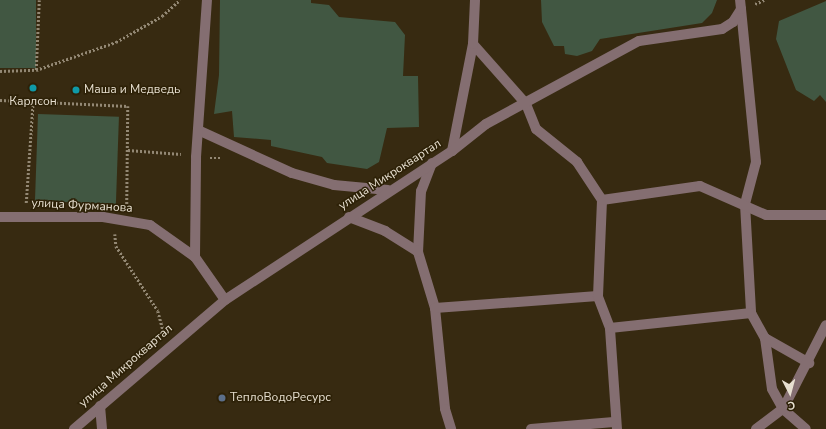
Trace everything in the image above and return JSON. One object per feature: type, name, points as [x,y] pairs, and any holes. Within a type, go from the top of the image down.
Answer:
[{"type":"street","points":[[195,257],[198,130],[207,0]]},
{"type":"street","points":[[452,151],[473,44],[475,0]]},
{"type":"street","points":[[741,4],[756,162],[745,204],[751,313],[765,338],[772,389],[783,409],[806,429]]},
{"type":"street","name":"улица Микроквартал","points":[[74,429],[164,350],[225,300],[388,190],[452,151],[486,124],[526,104],[639,41],[722,29],[733,22],[741,4]]},
{"type":"street","points":[[473,44],[526,104],[536,129],[577,162],[602,200],[598,296],[610,328],[615,426],[531,429]]},
{"type":"street","points":[[198,130],[292,173],[334,185],[388,190]]},
{"type":"street","points":[[432,162],[421,191],[418,252],[435,308],[445,408],[451,429]]},
{"type":"street","points":[[602,200],[700,186],[745,204],[766,215],[826,215]]},
{"type":"street","name":"улица Фурманова","points":[[0,217],[103,217],[150,225],[195,257],[225,300]]},
{"type":"street","points":[[349,217],[385,231],[418,252]]},
{"type":"street","points":[[435,308],[598,296]]},
{"type":"street","points":[[610,328],[751,313]]},
{"type":"street","points":[[756,429],[783,409],[809,363],[826,326]]},
{"type":"street","points":[[765,338],[809,363]]},
{"type":"street","points":[[100,406],[102,429]]},
{"type":"path","points":[[36,70],[39,0]]},
{"type":"path","points":[[0,71],[36,70],[116,42],[162,16],[180,0]]},
{"type":"path","points":[[0,100],[128,106],[127,208]]},
{"type":"path","points":[[26,205],[33,101]]},
{"type":"path","points":[[128,150],[162,152]]},
{"type":"path","points":[[103,217],[112,228],[116,246],[158,311],[164,329],[164,350]]},
{"type":"green space","points":[[0,0],[36,0],[36,68],[0,68]]},
{"type":"green space","points":[[220,0],[311,0],[311,3],[329,5],[339,17],[395,22],[405,35],[403,76],[418,76],[419,127],[387,128],[379,162],[367,169],[327,163],[322,157],[271,146],[271,140],[234,137],[232,111],[214,114],[219,75]]},
{"type":"green space","points":[[541,0],[717,0],[712,13],[702,23],[600,39],[592,51],[577,56],[565,54],[564,46],[554,46],[542,22]]},
{"type":"green space","points":[[826,1],[826,102],[820,95],[814,101],[796,90],[776,39],[779,21]]},
{"type":"green space","points":[[38,114],[119,117],[116,204],[35,201]]},
{"type":"place","name":"Карлсон","points":[[33,88]]},
{"type":"place","name":"Маша и Медведь","points":[[76,90]]},
{"type":"place","name":"ТеплоВодоРесурс","points":[[222,398]]}]
